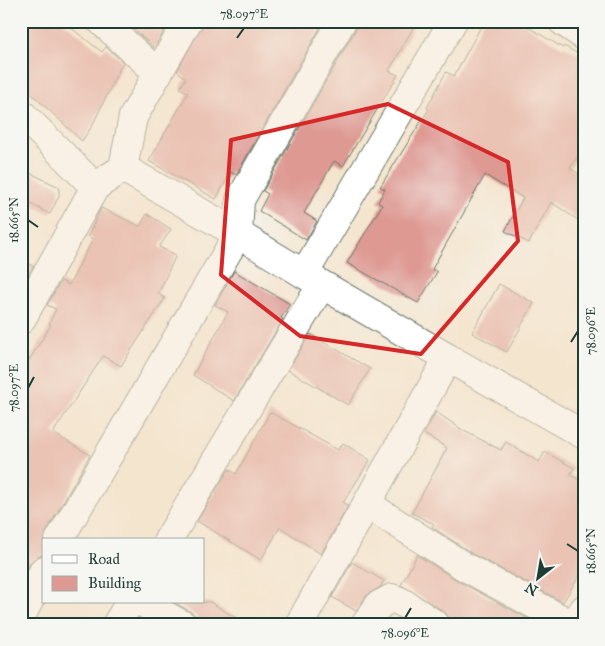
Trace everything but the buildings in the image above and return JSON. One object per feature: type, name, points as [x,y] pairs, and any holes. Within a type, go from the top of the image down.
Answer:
[{"type":"street","points":[[102,21],[158,73]]},
{"type":"street","points":[[21,320],[95,187],[123,168],[133,117],[188,21]]},
{"type":"street","points":[[60,538],[238,234],[240,200],[342,21]]},
{"type":"street","points":[[169,538],[453,21]]},
{"type":"street","points":[[562,21],[584,36]]},
{"type":"street","points":[[21,113],[95,187]]},
{"type":"street","points":[[123,168],[238,234],[312,280],[584,435]]},
{"type":"street","points":[[300,625],[448,358]]},
{"type":"street","points":[[367,504],[465,567],[567,622],[575,622],[584,609]]},
{"type":"street","points":[[21,617],[42,574]]},
{"type":"street","points":[[364,625],[379,604],[392,598],[400,601],[436,625]]},
{"type":"street","points":[[116,625],[129,604]]},
{"type":"street","points":[[146,604],[183,625]]},
{"type":"highlighted area","points":[[388,104],[508,162],[518,241],[421,354],[300,336],[221,275],[231,140]]}]
